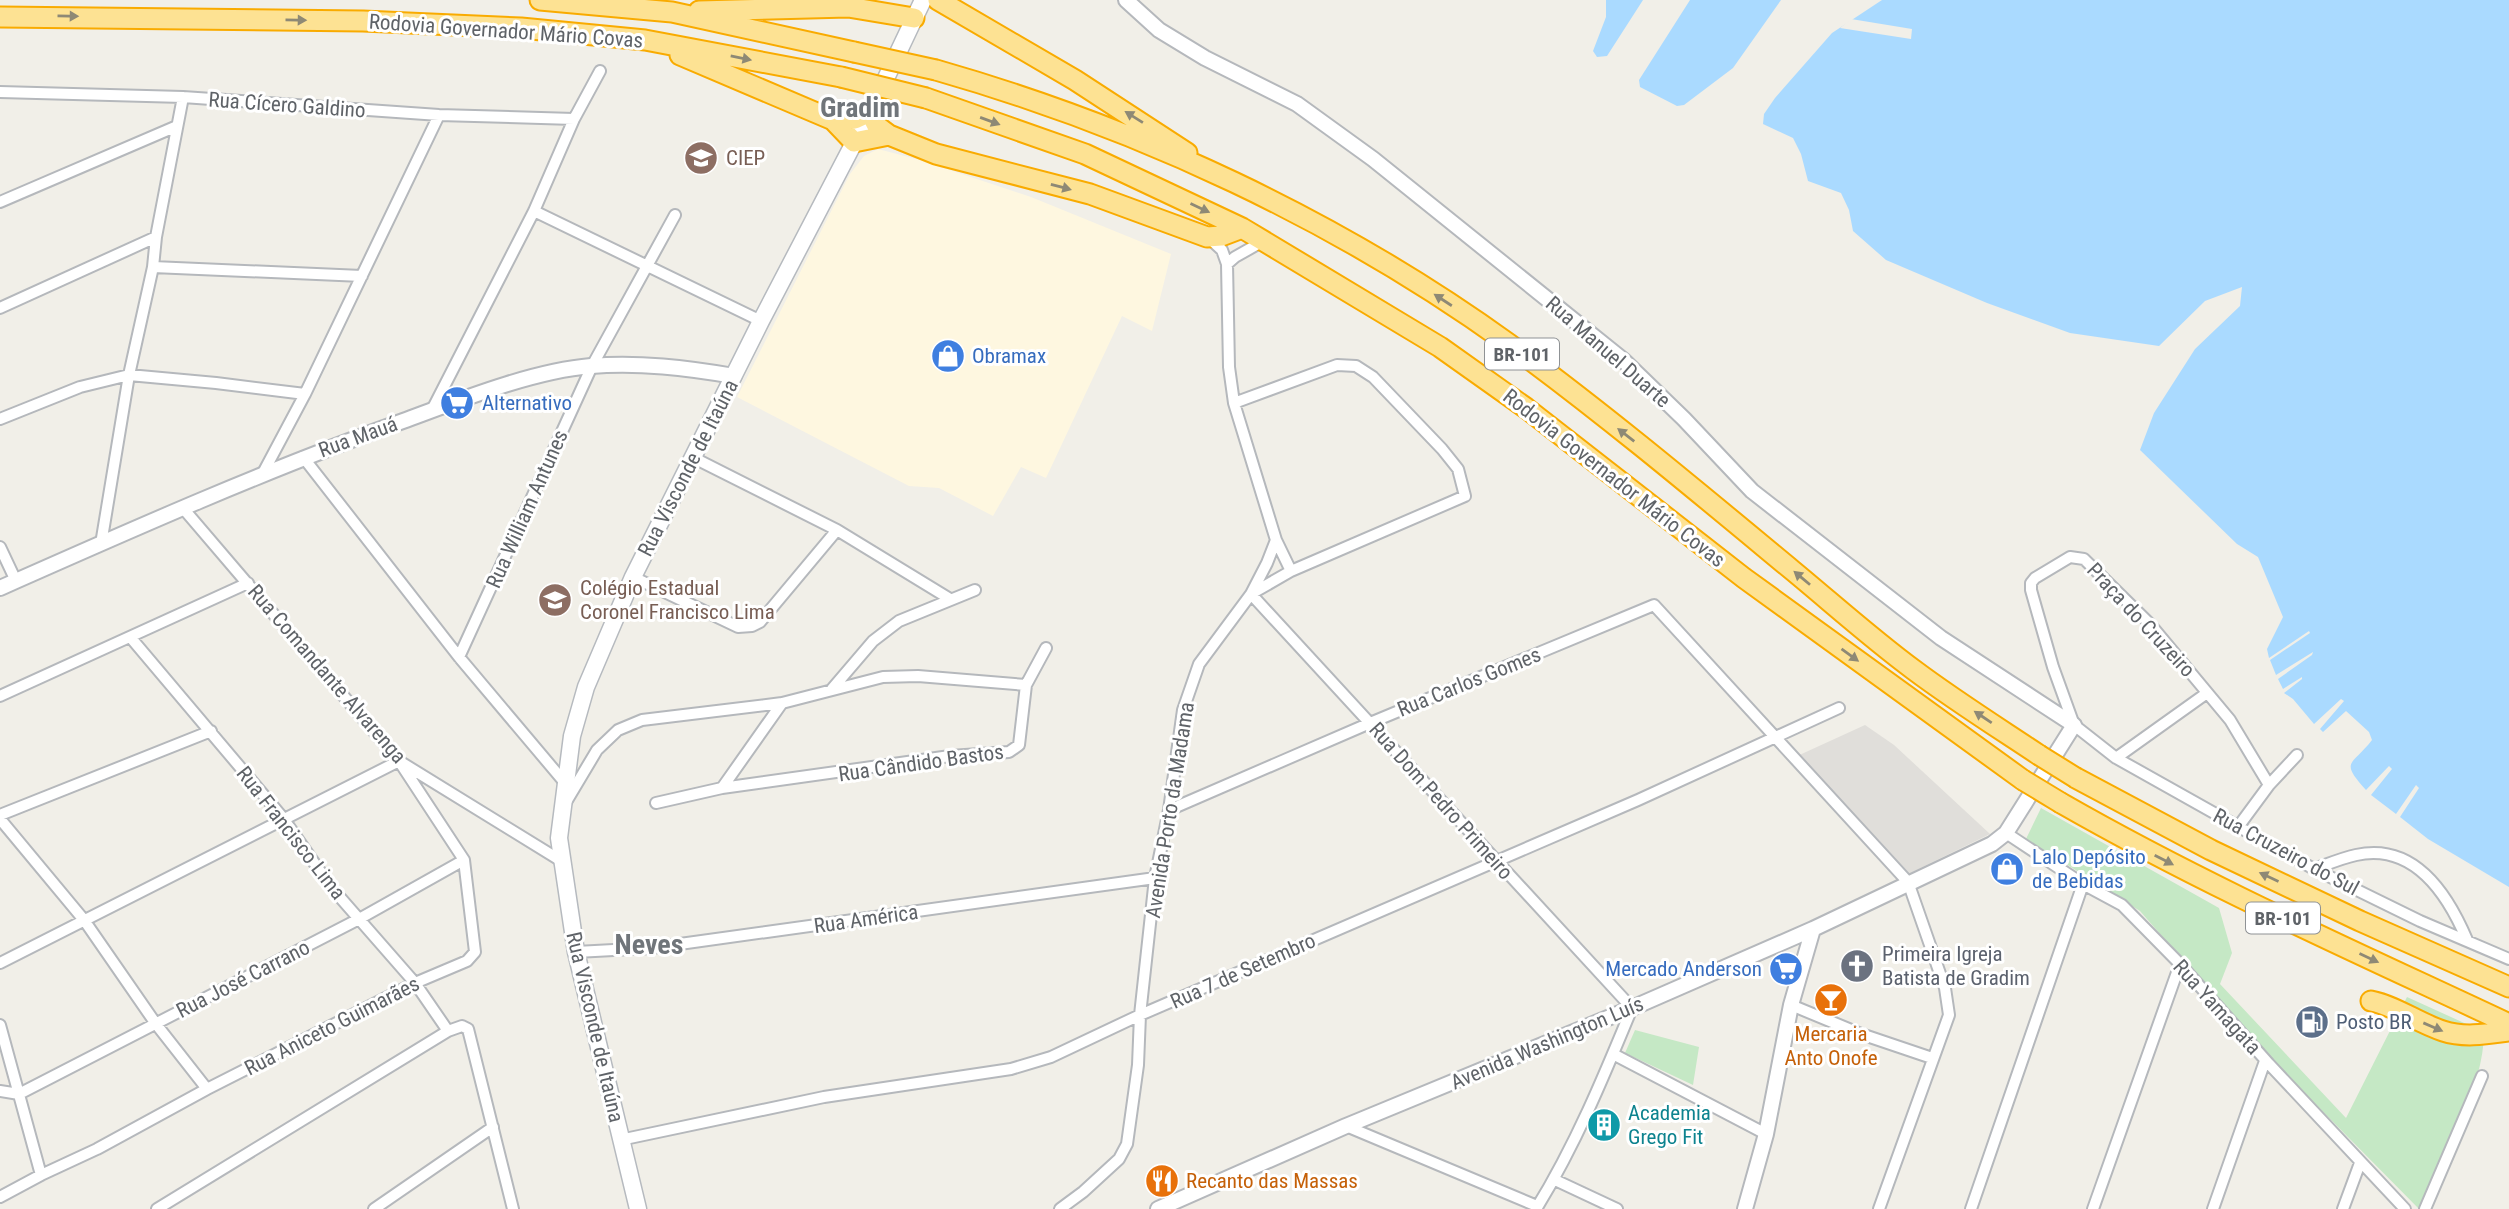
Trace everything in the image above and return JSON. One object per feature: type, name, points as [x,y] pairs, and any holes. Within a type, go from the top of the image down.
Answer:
[{"type":"highway","name":"Rodovia Governador Mário Covas","points":[[540,0],[671,12],[936,70],[1049,106],[1210,171],[1393,268],[1509,344],[1676,474],[1913,670],[2039,755],[2076,778],[2211,850],[2360,921],[2509,987]]},
{"type":"highway","points":[[938,0],[1075,80],[1173,142],[1210,171]]},
{"type":"highway","points":[[671,12],[848,7],[914,18]]},
{"type":"highway","name":"Rodovia Governador Mário Covas","points":[[0,17],[363,20],[534,29],[645,40],[841,77],[926,98],[1085,154],[1265,240],[1440,347],[1515,400],[1744,578],[2023,780],[2131,843],[2224,890],[2509,1024]]},
{"type":"highway","points":[[645,40],[833,120],[854,142],[889,135]]},
{"type":"highway","points":[[833,120],[855,118],[870,112],[877,126],[889,135],[936,154],[1090,194],[1208,237],[1220,236],[1242,228]]},
{"type":"highway","points":[[2371,1000],[2384,1003],[2443,1031],[2475,1035],[2509,1031]]},
{"type":"main road","name":"Rua Visconde de Itaúna","points":[[638,1209],[576,952],[559,838],[572,736],[586,687],[633,577],[761,321],[870,112],[923,0]]},
{"type":"street","name":"Rua Manuel Duarte","points":[[1126,0],[1159,30],[1205,58],[1297,104],[1373,159],[1623,360],[1752,491],[1941,638],[2074,725]]},
{"type":"street","points":[[432,410],[534,211],[574,119],[600,71]]},
{"type":"street","name":"Rua Cícero Galdino","points":[[0,92],[183,97],[439,115],[574,119]]},
{"type":"street","points":[[101,544],[129,375],[153,267],[156,237],[183,97]]},
{"type":"street","points":[[264,473],[439,115]]},
{"type":"street","points":[[0,202],[177,126]]},
{"type":"street","points":[[534,211],[761,321]]},
{"type":"street","name":"Rua William Antunes","points":[[460,657],[592,366],[675,215]]},
{"type":"street","points":[[0,308],[156,237]]},
{"type":"street","points":[[1208,237],[1222,250],[1227,264],[1229,367],[1234,403],[1276,540],[1292,571]]},
{"type":"street","points":[[1227,264],[1265,240]]},
{"type":"street","points":[[153,267],[362,276]]},
{"type":"street","name":"Rua Mauá","points":[[0,588],[182,507],[303,457],[432,410],[561,370],[592,366],[651,365],[734,376]]},
{"type":"street","name":"Avenida Porto da Madama","points":[[1060,1209],[1119,1159],[1127,1144],[1138,1065],[1140,1016],[1156,878],[1183,710],[1199,664],[1251,594],[1292,571],[1465,496],[1458,469],[1442,449],[1373,377],[1356,366],[1337,365],[1234,403]]},
{"type":"street","points":[[0,419],[80,387],[129,375],[304,394]]},
{"type":"street","points":[[303,457],[460,657],[566,784]]},
{"type":"street","points":[[692,457],[837,530],[950,599]]},
{"type":"street","name":"Rua Comandante Alvarenga","points":[[182,507],[399,761],[563,862]]},
{"type":"street","points":[[633,577],[738,627],[752,626],[760,622],[837,530]]},
{"type":"street","points":[[1251,594],[1276,540]]},
{"type":"street","points":[[0,547],[16,581]]},
{"type":"street","name":"Praça do Cruzeiro","points":[[2074,725],[2053,667],[2031,583],[2070,557],[2084,559],[2150,624],[2230,720],[2269,785]]},
{"type":"street","points":[[0,696],[248,583]]},
{"type":"street","points":[[832,689],[873,641],[899,621],[975,590]]},
{"type":"street","name":"Rua Dom Pedro Primeiro","points":[[1251,594],[1632,1008]]},
{"type":"street","name":"Rua Carlos Gomes","points":[[1169,810],[1370,723],[1654,606],[1774,737]]},
{"type":"street","name":"Rua Francisco Lima","points":[[131,638],[283,818],[331,887],[415,983],[448,1031]]},
{"type":"street","points":[[561,810],[597,750],[618,730],[642,720],[782,703],[883,677],[918,676],[1027,685],[1046,648]]},
{"type":"street","name":"Rua Cândido Bastos","points":[[656,803],[722,788],[950,756],[1015,750],[1019,745],[1027,685]]},
{"type":"street","points":[[2116,758],[2207,692]]},
{"type":"street","points":[[722,788],[782,703]]},
{"type":"street","name":"Rua 7 de Setembro","points":[[620,1140],[824,1097],[1011,1069],[1051,1057],[1638,800],[1839,708]]},
{"type":"street","name":"Rua Cruzeiro do Sul","points":[[2074,725],[2116,758],[2314,869],[2420,921],[2509,959]]},
{"type":"street","name":"Avenida Washington Luís","points":[[1158,1209],[1346,1126],[1632,1008],[1813,929],[1992,844],[2006,833],[2074,725]]},
{"type":"street","points":[[207,1089],[156,1024],[84,920],[0,817],[211,731]]},
{"type":"street","points":[[1774,737],[1908,882],[1948,1003],[1946,1028],[1932,1058],[1879,1209]]},
{"type":"street","points":[[2238,827],[2269,785],[2297,755]]},
{"type":"street","points":[[0,962],[399,761]]},
{"type":"street","name":"Rua Aniceto Guimarães","points":[[0,1197],[415,983],[467,961],[475,952],[464,860],[399,761]]},
{"type":"street","name":"Rua Yamagata","points":[[2006,833],[2083,884],[2122,905],[2180,964],[2265,1060],[2405,1209]]},
{"type":"street","points":[[2314,869],[2358,855],[2387,853],[2408,862],[2431,878],[2453,907],[2467,940]]},
{"type":"street","name":"Rua José Carrano","points":[[19,1094],[359,919],[464,860]]},
{"type":"street","name":"Rua América","points":[[576,952],[651,948],[1156,878]]},
{"type":"street","points":[[1971,1209],[2083,884]]},
{"type":"street","points":[[1745,1209],[1766,1134],[1791,1004],[1813,929]]},
{"type":"street","points":[[2093,1209],[2180,964]]},
{"type":"street","points":[[1791,1004],[1861,1034],[1932,1058]]},
{"type":"street","points":[[1346,1126],[1537,1208],[1555,1180],[1632,1008]]},
{"type":"street","points":[[0,1026],[41,1175]]},
{"type":"street","points":[[157,1209],[448,1031],[462,1026],[468,1029],[513,1209]]},
{"type":"street","points":[[1613,1054],[1766,1134]]},
{"type":"street","points":[[2213,1209],[2265,1060]]},
{"type":"street","points":[[2425,1209],[2482,1076]]},
{"type":"street","points":[[0,1091],[19,1094]]},
{"type":"street","points":[[374,1209],[493,1127]]},
{"type":"street","points":[[2343,1209],[2360,1163]]},
{"type":"street","points":[[1555,1180],[1617,1209]]},
{"type":"shaded area","name":"Obramax","points":[[878,149],[1031,197],[1171,254],[1152,331],[1122,316],[1046,478],[1021,467],[993,516],[939,488],[909,486],[737,397],[850,174],[864,156]]},
{"type":"shaded area","points":[[1865,725],[1894,745],[1990,834],[1906,875],[1795,757]]},
{"type":"green space","points":[[2041,808],[2219,908],[2232,953],[2220,984],[2346,1118],[2407,997],[2484,1032],[2482,1054],[2470,1099],[2419,1209],[2256,1044],[2140,911],[2025,841]]},
{"type":"green space","points":[[1635,1030],[1699,1047],[1693,1085],[1625,1053]]},
{"type":"water","points":[[1606,0],[1643,0],[1607,56],[1597,57],[1593,51],[1606,17]]},
{"type":"water","points":[[1690,0],[1781,0],[1733,68],[1684,105],[1677,106],[1640,87],[1639,80]]},
{"type":"water","points":[[1882,0],[2509,0],[2509,887],[2428,839],[2400,817],[2419,788],[2416,785],[2396,814],[2371,795],[2392,769],[2389,766],[2366,790],[2353,773],[2351,764],[2372,740],[2369,732],[2346,711],[2323,732],[2320,729],[2344,701],[2341,699],[2314,724],[2293,699],[2284,693],[2302,677],[2283,689],[2278,679],[2313,652],[2276,675],[2270,660],[2310,633],[2309,631],[2269,658],[2267,649],[2283,617],[2258,557],[2237,544],[2140,450],[2154,413],[2195,349],[2240,306],[2242,287],[2205,301],[2159,346],[2070,333],[1987,303],[1886,260],[1853,231],[1849,210],[1841,193],[1808,181],[1801,154],[1793,138],[1763,124],[1764,114],[1775,98],[1832,33]]},
{"type":"pier","points":[[1851,19],[1912,29],[1911,39],[1840,28]]},
{"type":"place","name":"CIEP","points":[[701,158]]},
{"type":"place","name":"Obramax","points":[[948,356]]},
{"type":"place","name":"Alternativo","points":[[457,403]]},
{"type":"place","name":"Colégio Estadual Coronel Francisco Lima","points":[[555,600]]},
{"type":"place","name":"Lalo Depósito de Bebidas","points":[[2007,869]]},
{"type":"place","name":"Primeira Igreja Batista de Gradim","points":[[1857,966]]},
{"type":"place","name":"Mercado Anderson","points":[[1786,969]]},
{"type":"place","name":"Mercaria Anto Onofe","points":[[1831,1000]]},
{"type":"place","name":"Posto BR","points":[[2312,1022]]},
{"type":"place","name":"Academia Grego Fit","points":[[1604,1125]]},
{"type":"place","name":"Recanto das Massas","points":[[1162,1181]]},
{"type":"district","name":"Gradim","points":[[860,107]]},
{"type":"district","name":"Neves","points":[[649,944]]}]
